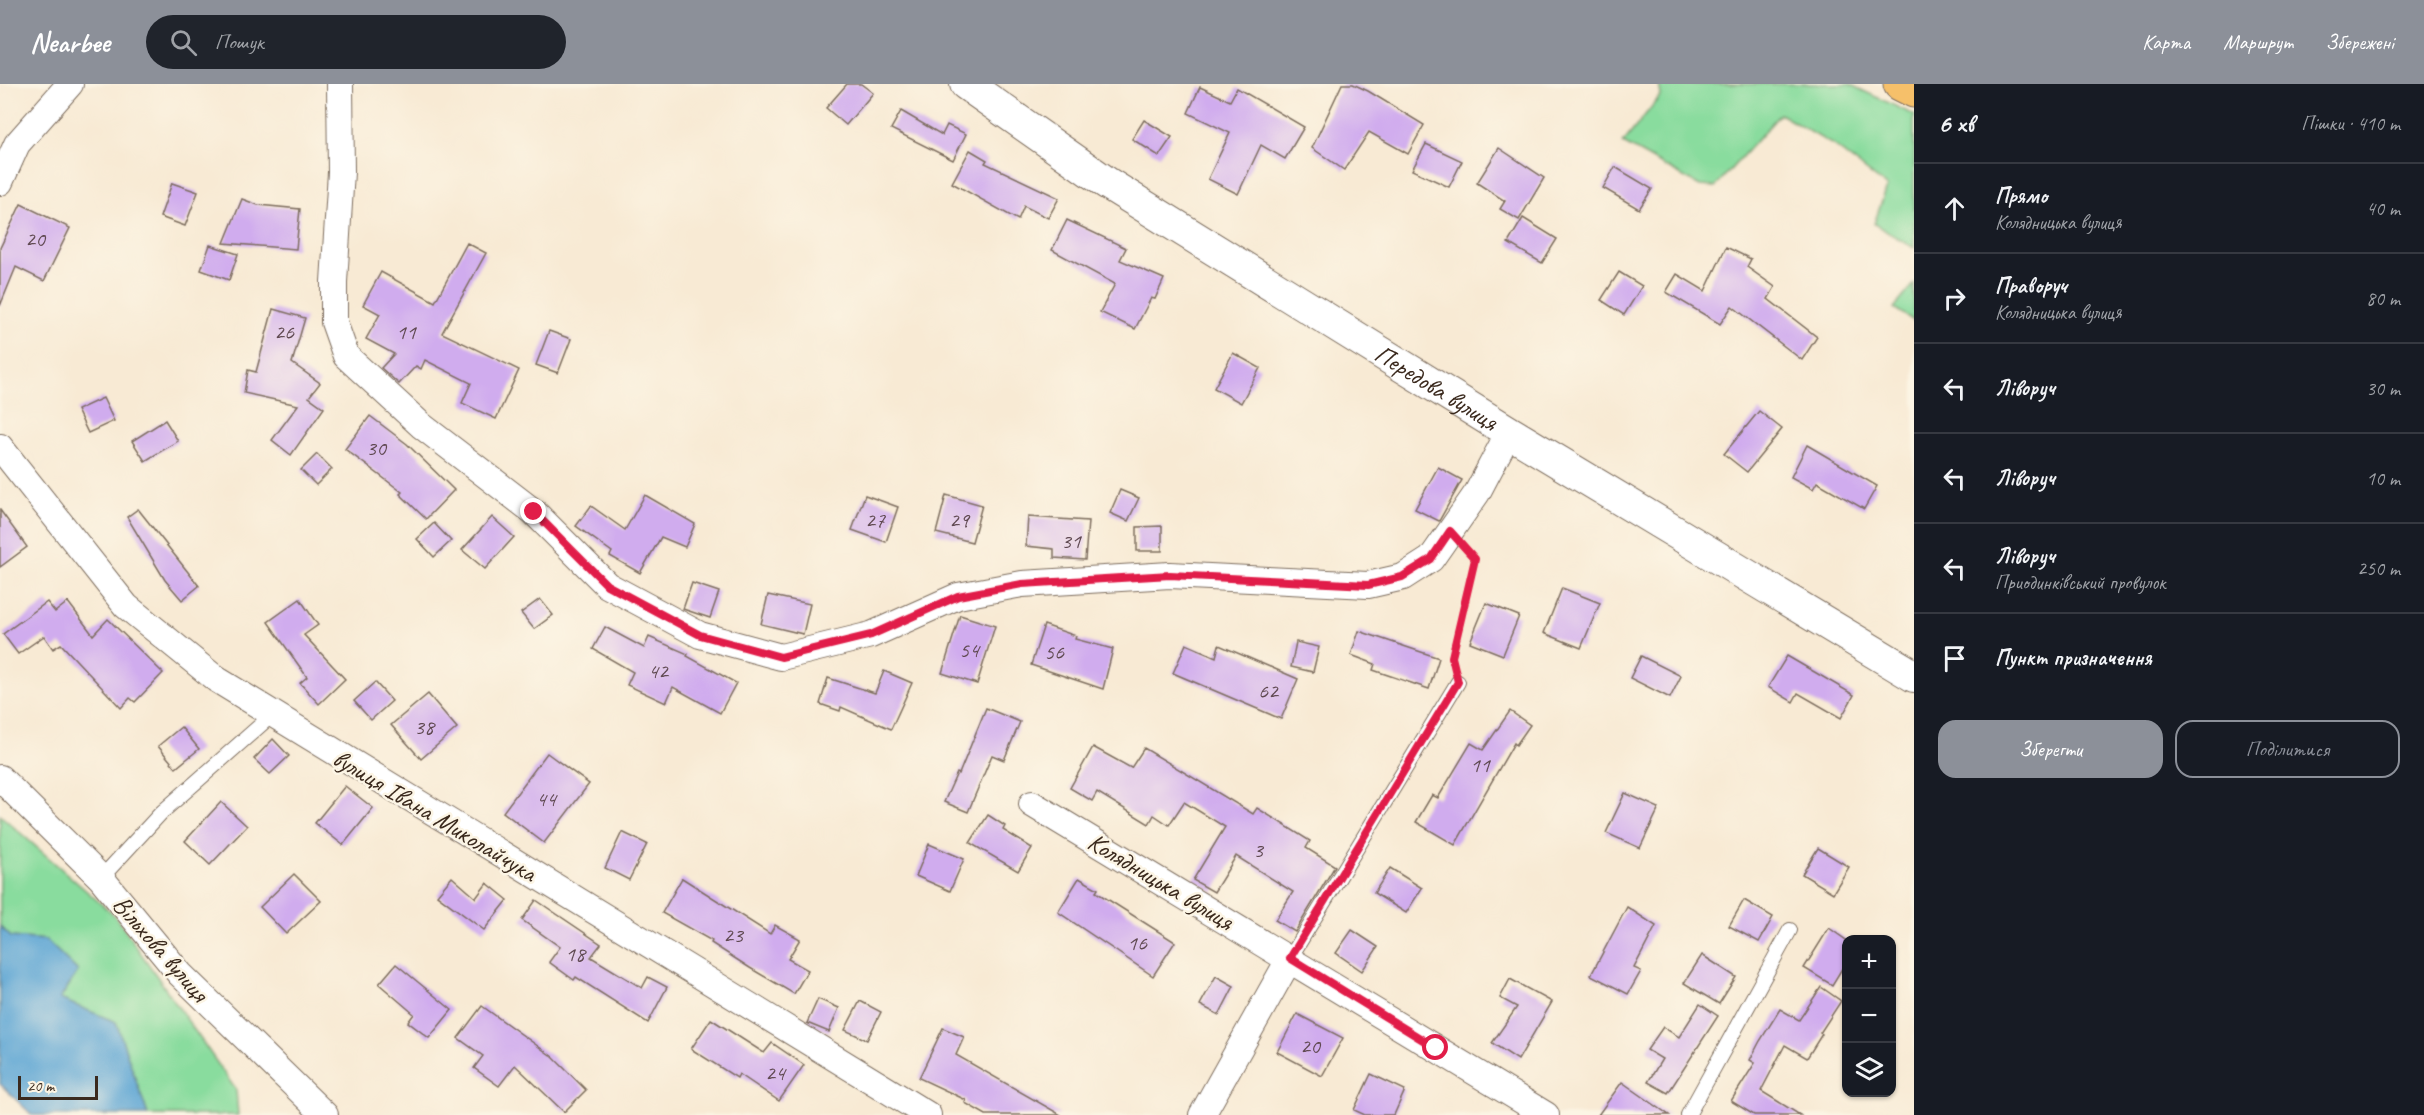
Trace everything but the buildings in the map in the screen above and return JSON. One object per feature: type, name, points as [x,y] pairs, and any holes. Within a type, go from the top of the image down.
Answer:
[{"type":"main road","points":[[1900,84],[1914,91]]},
{"type":"street","points":[[0,182],[17,144],[70,84]]},
{"type":"street","points":[[340,84],[341,172],[334,322],[346,356],[422,426],[534,512],[607,585],[700,635],[781,657],[871,635],[958,596],[1022,584],[1170,575],[1368,585],[1402,577],[1431,559],[1477,493],[1509,432]]},
{"type":"street","name":"Передова вулиця","points":[[966,84],[1107,183],[1509,432],[1914,676]]},
{"type":"street","name":"вулиця Івана Миколайчука","points":[[0,447],[126,606],[216,679],[928,1115]]},
{"type":"street","name":"Вільхова вулиця","points":[[0,778],[101,878],[180,974],[325,1115]]},
{"type":"street","name":"Колядницька вулиця","points":[[1032,804],[1290,958],[1546,1115]]},
{"type":"street","points":[[1202,1115],[1290,958]]},
{"type":"lane","points":[[1290,958],[1458,682]]},
{"type":"lane","points":[[101,878],[161,813],[272,715]]},
{"type":"lane","points":[[1688,1115],[1790,930]]},
{"type":"path","points":[[1450,531],[1475,559],[1452,657],[1458,682]]},
{"type":"green space","points":[[1659,84],[1849,84],[1914,115],[1914,248],[1874,224],[1887,187],[1833,145],[1780,114],[1715,187],[1700,186],[1623,143],[1661,95]]},
{"type":"green space","points":[[1914,284],[1914,321],[1894,308]]},
{"type":"green space","points":[[0,815],[115,916],[236,1090],[238,1115],[148,1115],[116,1022],[60,999],[78,971],[46,940],[11,937],[0,926]]},
{"type":"water","points":[[0,926],[11,937],[46,940],[78,971],[60,999],[116,1022],[148,1115],[32,1115],[0,1084]]},
{"type":"route","points":[[534,512],[607,585],[700,635],[781,657],[871,635],[958,596],[1022,584],[1170,575],[1368,585],[1402,577],[1431,559],[1450,531],[1475,559],[1452,657],[1458,682],[1290,958],[1436,1048]]}]
